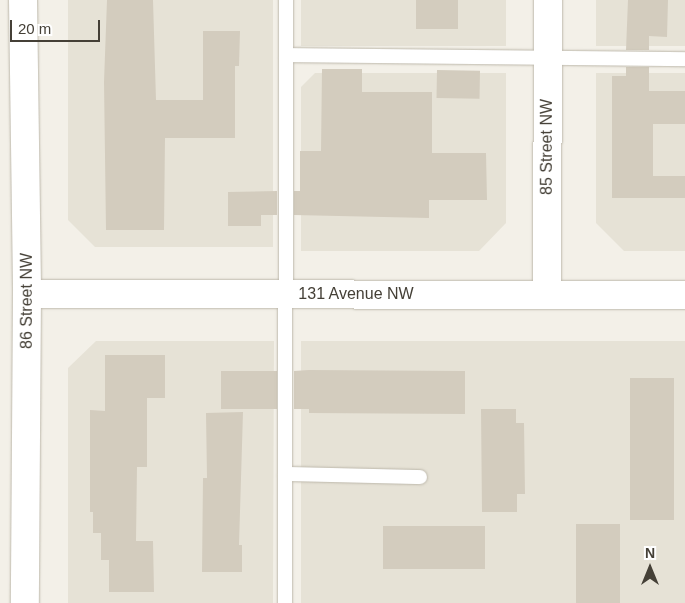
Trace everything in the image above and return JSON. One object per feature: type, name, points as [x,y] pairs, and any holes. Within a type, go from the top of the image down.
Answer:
[{"type":"street","name":"86 Street NW","points":[[23,0],[27,294],[24,603]]},
{"type":"street","name":"85 Street NW","points":[[547,293],[548,0]]},
{"type":"street","name":"131 Avenue NW","points":[[27,294],[547,293],[685,295]]},
{"type":"lane","points":[[285,603],[286,0]]},
{"type":"lane","points":[[286,55],[685,59]]},
{"type":"lane","points":[[285,474],[420,477]]},
{"type":"shaded area","points":[[68,0],[273,0],[273,247],[95,247],[68,220]]},
{"type":"shaded area","points":[[301,0],[506,0],[506,46],[301,46]]},
{"type":"shaded area","points":[[596,0],[685,0],[685,46],[596,46]]},
{"type":"shaded area","points":[[315,73],[506,73],[506,223],[479,251],[301,251],[301,87]]},
{"type":"shaded area","points":[[596,73],[685,73],[685,251],[624,251],[596,223]]},
{"type":"shaded area","points":[[96,341],[274,341],[273,603],[68,603],[68,368]]},
{"type":"shaded area","points":[[301,341],[685,341],[685,603],[301,603]]},
{"type":"building","points":[[107,0],[153,0],[156,100],[203,100],[203,31],[240,31],[239,66],[235,66],[235,138],[165,138],[164,230],[106,230],[104,82]]},
{"type":"building","points":[[416,0],[458,0],[458,29],[416,29]]},
{"type":"building","points":[[628,0],[668,0],[667,37],[649,36],[649,50],[626,50]]},
{"type":"building","points":[[626,67],[649,67],[649,91],[685,91],[685,124],[653,124],[653,176],[685,176],[685,198],[612,198],[612,76],[626,76]]},
{"type":"building","points":[[322,69],[362,69],[362,92],[432,92],[432,153],[486,153],[487,200],[429,200],[429,218],[294,215],[294,191],[300,191],[300,151],[321,151]]},
{"type":"building","points":[[437,70],[480,71],[480,99],[437,98]]},
{"type":"building","points":[[277,191],[277,215],[261,215],[261,226],[228,226],[228,192]]},
{"type":"building","points":[[105,355],[165,355],[165,398],[147,398],[147,467],[137,467],[136,541],[153,541],[154,592],[109,592],[109,560],[101,560],[101,533],[93,533],[93,512],[90,512],[90,410],[105,411]]},
{"type":"building","points":[[221,371],[277,371],[277,409],[221,409]]},
{"type":"building","points":[[294,371],[465,371],[465,414],[309,413],[309,409],[294,409]]},
{"type":"building","points":[[630,378],[674,378],[674,520],[630,520]]},
{"type":"building","points":[[481,409],[516,409],[516,423],[524,423],[525,494],[517,494],[517,512],[482,512]]},
{"type":"building","points":[[243,412],[239,545],[242,545],[242,572],[202,572],[203,478],[207,478],[206,413]]},
{"type":"building","points":[[576,524],[620,524],[620,603],[576,603]]},
{"type":"building","points":[[383,526],[485,526],[485,569],[383,569]]}]
